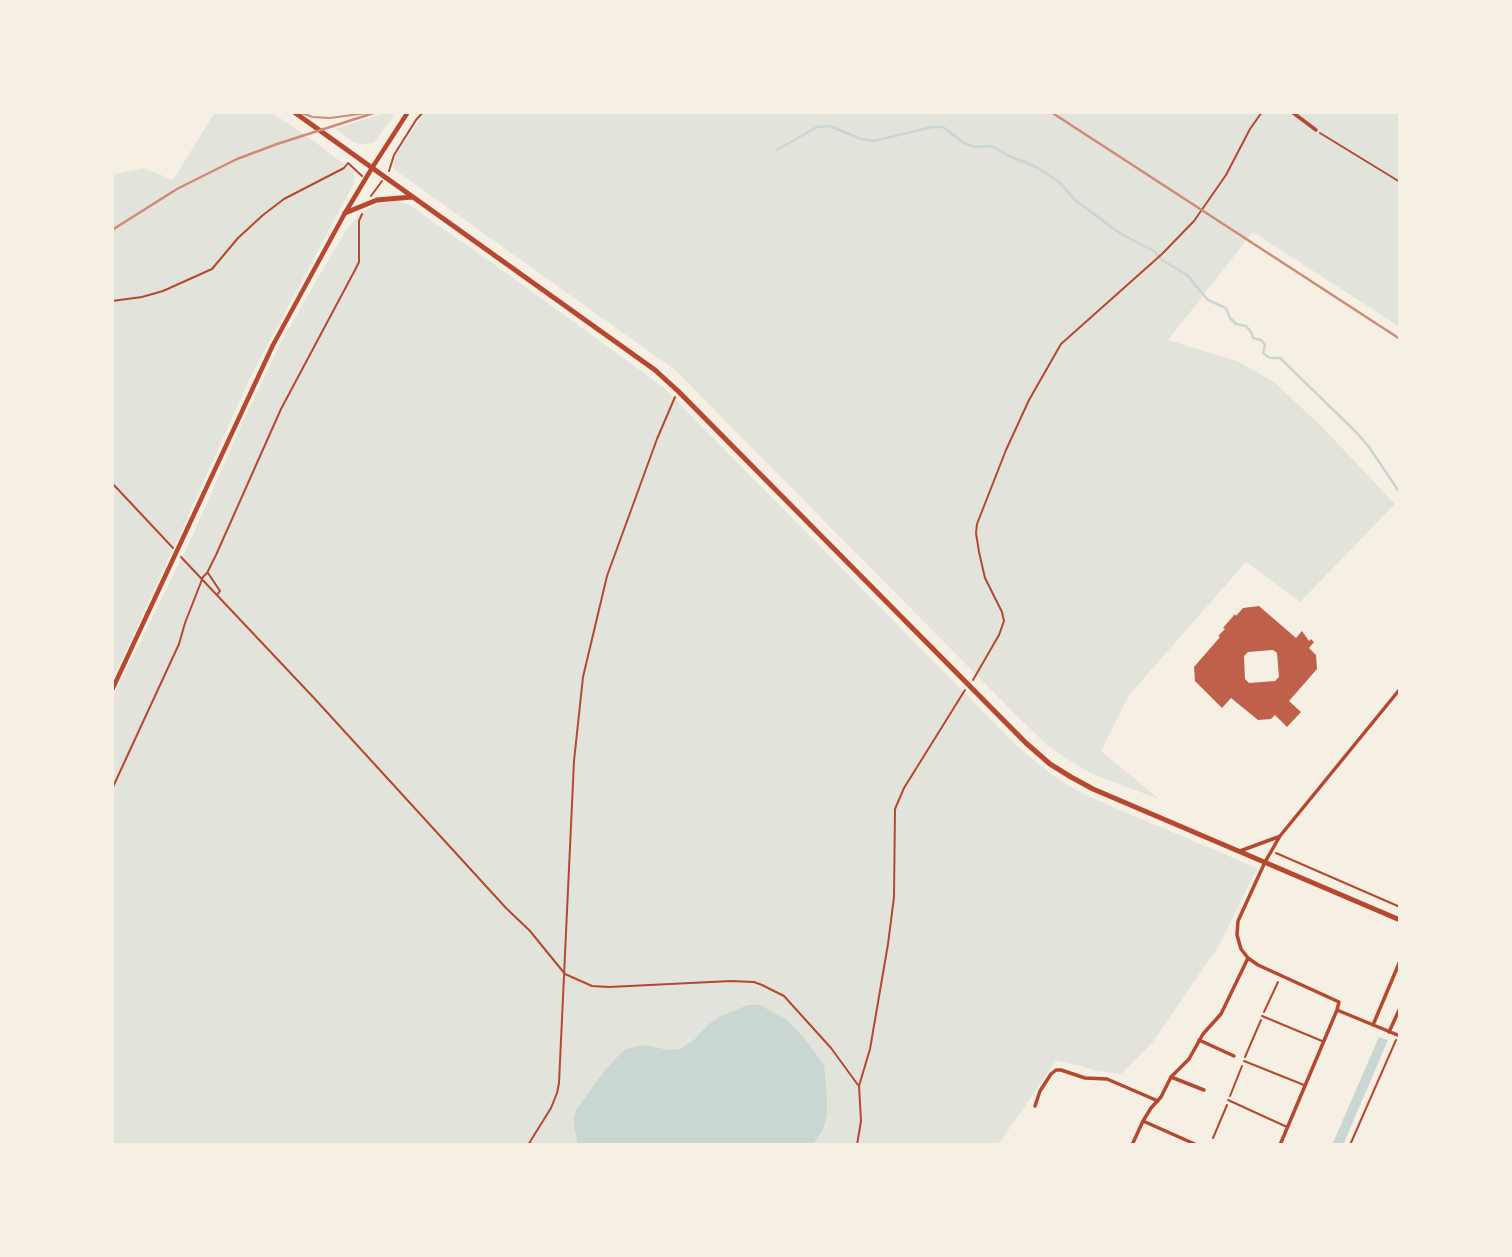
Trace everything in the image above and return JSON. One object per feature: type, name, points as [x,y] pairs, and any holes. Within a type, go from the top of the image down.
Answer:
[{"type":"main road","points":[[294,112],[655,370],[1050,764],[1093,789],[1400,920]]},
{"type":"main road","points":[[112,690],[256,380],[345,213],[408,112]]},
{"type":"main road","points":[[345,213],[377,200],[412,197]]},
{"type":"street","points":[[1292,112],[1316,130]]},
{"type":"street","points":[[1280,1145],[1339,1002],[1248,958],[1241,949],[1237,936],[1238,921],[1280,836],[1400,689]]},
{"type":"street","points":[[1240,851],[1280,836]]},
{"type":"street","points":[[1132,1145],[1143,1121],[1171,1077],[1192,1055],[1199,1040],[1221,1014],[1248,958]]},
{"type":"street","points":[[1373,1025],[1400,961]]},
{"type":"street","points":[[1390,1032],[1400,1008]]},
{"type":"street","points":[[1337,1010],[1399,1036]]},
{"type":"street","points":[[1199,1040],[1234,1056]]},
{"type":"street","points":[[1035,1106],[1040,1091],[1056,1070],[1085,1078],[1107,1079],[1158,1101]]},
{"type":"street","points":[[1171,1077],[1204,1090]]},
{"type":"street","points":[[1143,1121],[1197,1145]]},
{"type":"lane","points":[[1262,1016],[1323,1042]]},
{"type":"lane","points":[[1244,1061],[1305,1085]]},
{"type":"lane","points":[[1228,1100],[1288,1128]]},
{"type":"path","points":[[390,170],[394,155],[424,112]]},
{"type":"path","points":[[857,1145],[861,1121],[859,1086],[870,1048],[894,897],[895,809],[904,788],[999,635],[1004,621],[985,578],[976,533],[977,524],[1006,450],[1029,400],[1061,344],[1162,254],[1194,221],[1226,174],[1262,112]]},
{"type":"path","points":[[1316,130],[1400,181]]},
{"type":"path","points":[[112,301],[163,291],[212,269],[238,238],[263,215],[284,199],[344,168],[348,163]]},
{"type":"path","points":[[112,789],[179,644],[203,577],[281,409],[359,262],[361,217]]},
{"type":"path","points":[[528,1145],[557,1093],[565,974],[573,761],[583,677],[607,576],[657,439],[678,391]]},
{"type":"path","points":[[112,483],[144,517]]},
{"type":"path","points":[[207,573],[220,591],[216,595],[530,931],[565,974],[592,986],[609,987],[731,981],[762,985],[784,996],[831,1048],[859,1086]]},
{"type":"path","points":[[1271,850],[1400,907]]},
{"type":"path","points":[[1350,1145],[1399,1036]]},
{"type":"shaded area","points":[[215,112],[271,112],[354,172],[355,181],[250,378],[112,681],[112,175],[144,168],[173,180]]},
{"type":"shaded area","points":[[388,112],[396,112],[374,143],[353,142],[335,129]]},
{"type":"shaded area","points":[[424,112],[1400,112],[1400,327],[1253,232],[1168,340],[1237,361],[1274,382],[1321,426],[1395,504],[1300,602],[1246,562],[1129,695],[1101,751],[1159,799],[1092,774],[1048,746],[1018,717],[675,370],[395,170],[392,165],[396,155]]},
{"type":"shaded area","points":[[398,201],[408,204],[508,274],[663,387],[1015,744],[1048,772],[1090,797],[1257,868],[1220,944],[1152,1043],[1121,1074],[1056,1061],[998,1145],[112,1145],[112,699],[193,535],[281,342],[348,227],[362,212],[379,203]]},
{"type":"shaded area","points":[[748,1005],[760,1005],[787,1020],[824,1065],[827,1115],[823,1129],[813,1145],[578,1145],[574,1126],[576,1110],[606,1069],[626,1049],[643,1045],[669,1050],[680,1049],[721,1016]]},
{"type":"shaded area","points":[[1379,1037],[1388,1040],[1343,1145],[1332,1145]]},
{"type":"building","points":[[1259,606],[1296,638],[1302,631],[1309,641],[1311,639],[1314,642],[1309,648],[1316,655],[1317,669],[1289,701],[1301,712],[1287,727],[1275,715],[1271,719],[1258,720],[1231,698],[1222,708],[1195,681],[1194,667],[1220,637],[1218,636],[1225,629],[1223,628],[1243,608]],"holes":[[[1273,650],[1277,653],[1279,677],[1275,681],[1249,683],[1245,679],[1244,656],[1248,652]]]},
{"type":"waterway","points":[[777,150],[817,127],[830,126],[861,139],[874,141],[932,127],[943,127],[964,143],[974,147],[992,146],[1036,167],[1058,181],[1076,201],[1121,234],[1154,251],[1162,260],[1187,275],[1208,300],[1226,308],[1236,324],[1246,326],[1253,338],[1261,340],[1265,345],[1263,353],[1270,358],[1280,358],[1356,432],[1400,493]]},
{"type":"tram line","points":[[298,112],[313,117],[330,118],[374,112]]},
{"type":"railway","points":[[112,230],[177,189],[237,159],[377,112]]},
{"type":"railway","points":[[1051,112],[1400,339]]}]
